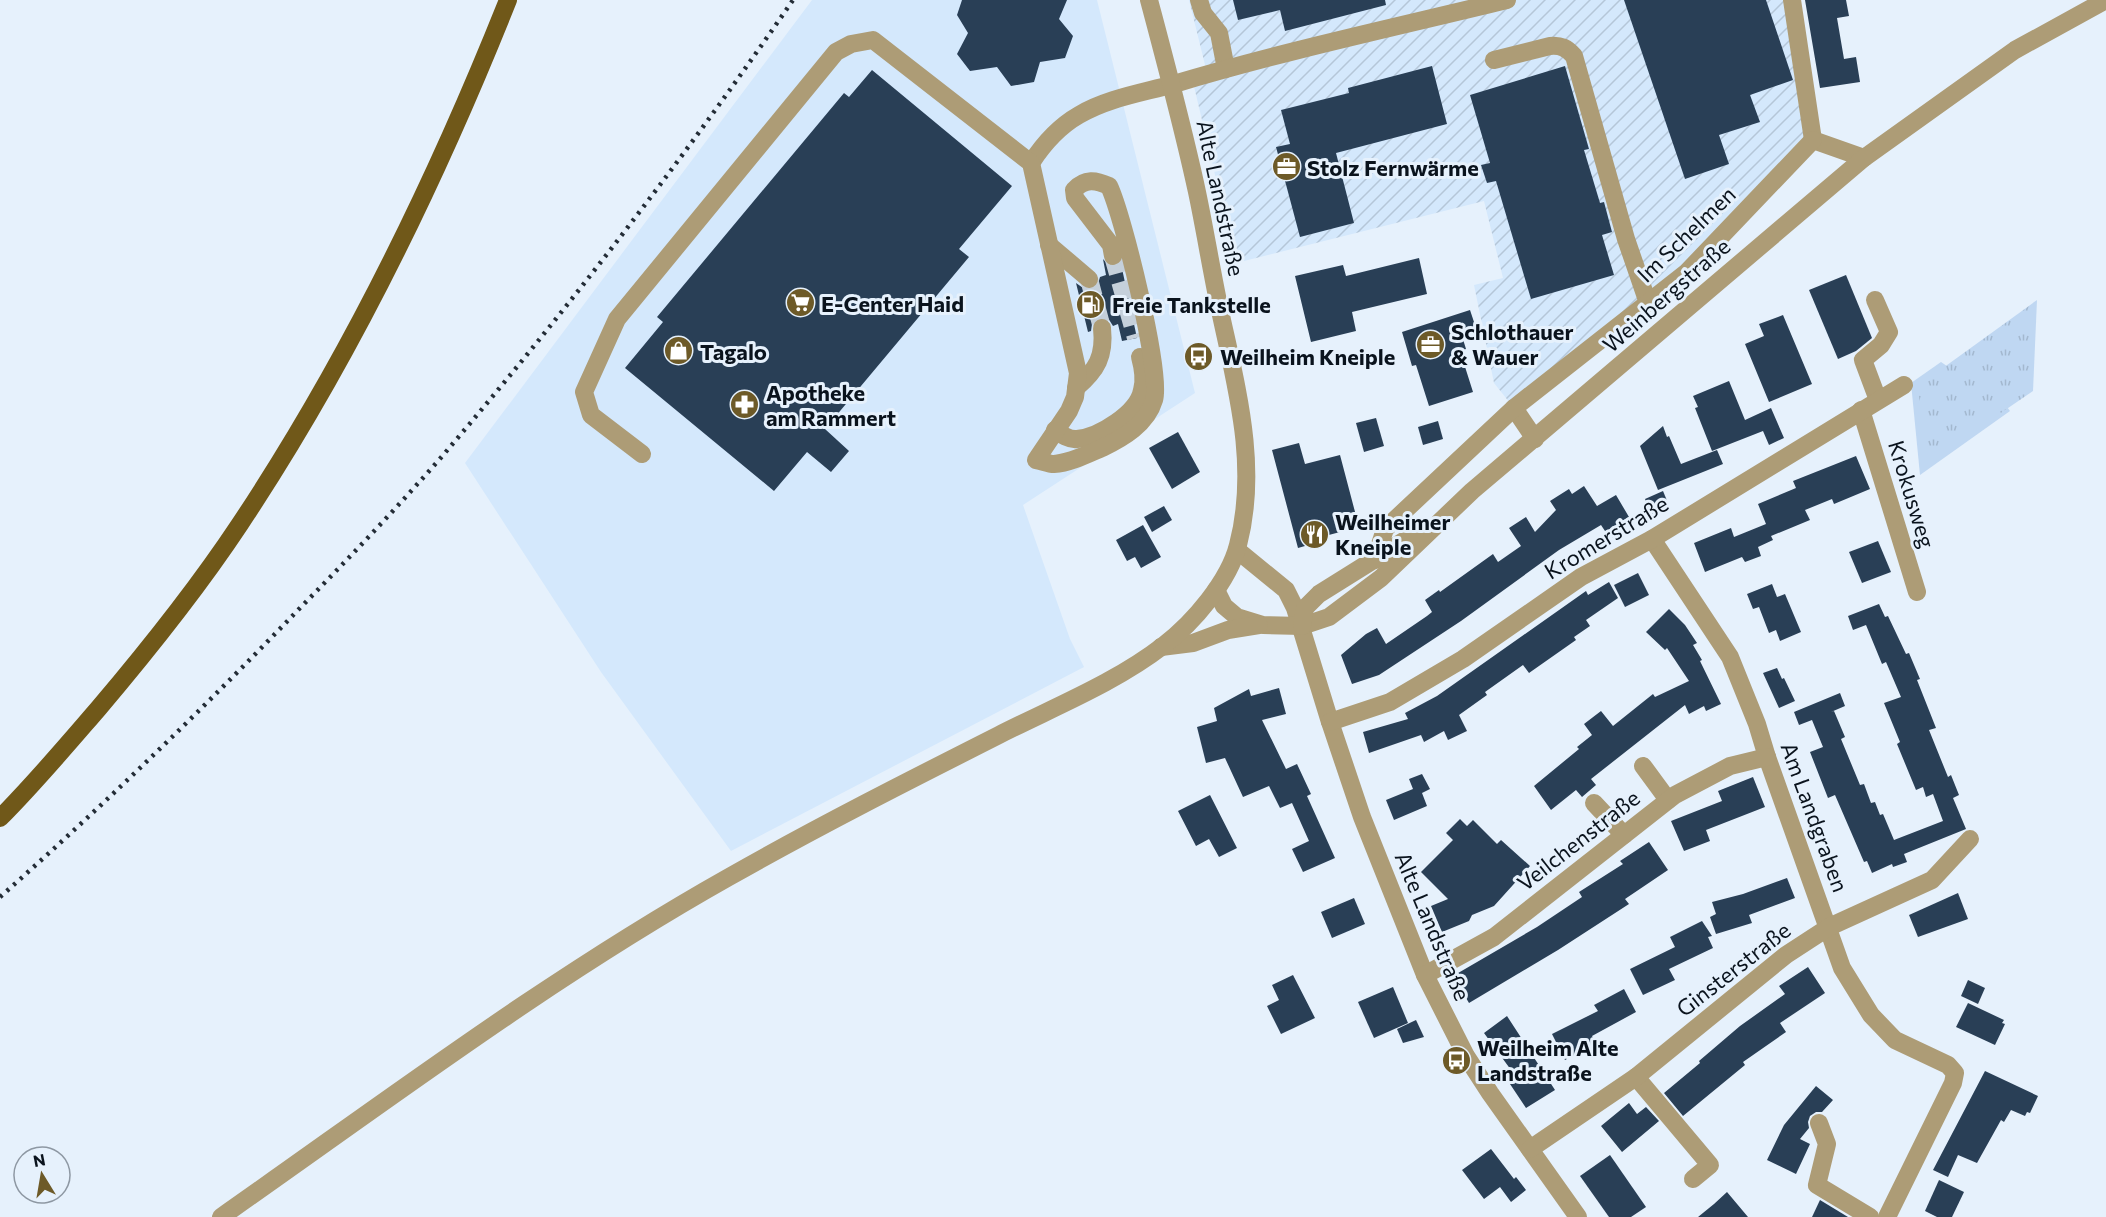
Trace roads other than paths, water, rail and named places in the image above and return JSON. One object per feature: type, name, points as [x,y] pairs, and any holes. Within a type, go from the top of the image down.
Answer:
[{"type":"main road","points":[[0,818],[72,740],[145,653],[239,526],[282,458],[385,277],[486,56],[508,0]]},
{"type":"street","name":"Alte Landstraße","points":[[221,1217],[498,1021],[662,916],[792,842],[946,761],[1113,678],[1161,647],[1186,627],[1216,590],[1237,550],[1246,502],[1247,462],[1242,415],[1196,191],[1172,85],[1149,0]]},
{"type":"street","points":[[1199,0],[1203,13],[1219,33],[1226,69]]},
{"type":"street","points":[[1031,163],[1045,142],[1079,115],[1104,103],[1226,69],[1507,0]]},
{"type":"street","points":[[1792,0],[1813,140],[1864,158]]},
{"type":"street","name":"Weinbergstraße","points":[[1448,512],[1864,158],[2014,50],[2106,0]]},
{"type":"street","points":[[642,454],[591,416],[584,392],[617,319],[836,52],[851,44],[873,40],[1031,163],[1078,373],[1075,397],[1069,411],[1036,460],[1054,464],[1078,458],[1121,438],[1141,423],[1154,402],[1155,372],[1116,200],[1109,186],[1092,180],[1084,182],[1074,190],[1075,198],[1111,245],[1113,256]]},
{"type":"street","points":[[1494,60],[1550,45],[1559,45],[1574,56],[1626,239],[1648,303]]},
{"type":"street","name":"Im Schelmen","points":[[1375,560],[1385,529],[1514,408],[1687,272],[1813,140]]},
{"type":"street","points":[[1048,245],[1089,279]]},
{"type":"street","points":[[1875,300],[1889,332],[1881,345],[1863,360],[1878,400]]},
{"type":"street","points":[[1076,388],[1097,364],[1104,346],[1102,328]]},
{"type":"street","points":[[1055,430],[1075,440],[1090,436],[1128,414],[1142,392],[1142,367],[1136,338]]},
{"type":"street","name":"Kromerstraße","points":[[1330,722],[1390,702],[1463,659],[1581,577],[1652,539],[1904,385]]},
{"type":"street","points":[[1514,408],[1535,439]]},
{"type":"street","name":"Krokusweg","points":[[1861,410],[1917,592]]},
{"type":"street","points":[[1302,626],[1305,608],[1319,594],[1448,512]]},
{"type":"street","points":[[1161,647],[1193,643],[1228,630],[1263,625],[1302,626],[1329,617],[1381,578],[1448,512]]},
{"type":"street","name":"Am Landgraben","points":[[1652,539],[1730,657],[1842,968],[1871,1015],[1895,1040],[1948,1065],[1955,1073],[1953,1083],[1887,1217]]},
{"type":"street","name":"Alte Landstraße","points":[[1237,550],[1286,591],[1302,626],[1330,722],[1362,817],[1425,975],[1466,1056],[1578,1217]]},
{"type":"street","points":[[1216,590],[1224,606],[1237,617],[1263,625]]},
{"type":"street","points":[[1286,591],[1319,594]]},
{"type":"street","name":"Veilchenstraße","points":[[1425,975],[1494,937],[1668,801],[1730,766],[1767,757]]},
{"type":"street","points":[[1642,766],[1668,801]]},
{"type":"street","points":[[1594,803],[1624,835]]},
{"type":"street","name":"Ginsterstraße","points":[[1530,1149],[1636,1077],[1786,955],[1829,927],[1932,879],[1970,839]]},
{"type":"street","points":[[1636,1077],[1710,1165],[1693,1179]]},
{"type":"street","points":[[1819,1123],[1827,1144],[1817,1185],[1870,1217]]},
{"type":"tunnel","points":[[1113,256],[1136,338]]},
{"type":"tunnel","points":[[1089,279],[1102,328]]},
{"type":"railway","points":[[0,897],[190,719],[337,570],[427,474],[536,344],[624,232],[710,117],[793,0]]},
{"type":"place","name":"Stolz Fernwärme","points":[[1286,167]]},
{"type":"place","name":"E-Center Haid","points":[[800,303]]},
{"type":"place","name":"Freie Tankstelle","points":[[1091,304]]},
{"type":"place","name":"Schlothauer & Wauer","points":[[1430,344]]},
{"type":"place","name":"Tagalo","points":[[679,351]]},
{"type":"place","name":"Weilheim Kneiple","points":[[1199,356]]},
{"type":"place","name":"Apotheke am Rammert","points":[[745,405]]},
{"type":"place","name":"Weilheimer Kneiple","points":[[1314,534]]},
{"type":"place","name":"Weilheim Alte Landstraße","points":[[1456,1060]]}]
